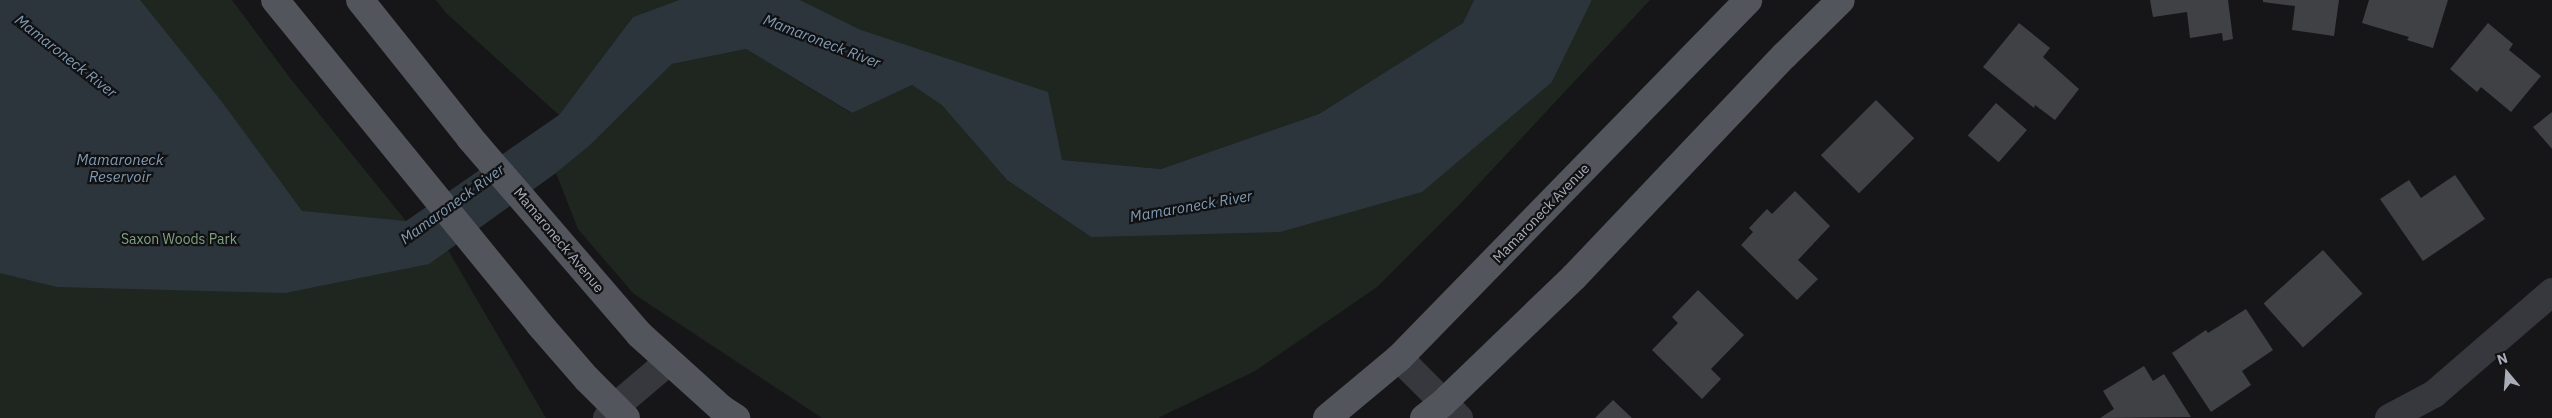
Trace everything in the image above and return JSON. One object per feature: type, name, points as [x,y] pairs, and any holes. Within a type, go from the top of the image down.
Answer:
[{"type":"main road","points":[[275,0],[472,243],[616,414]]},
{"type":"main road","name":"Mamaroneck Avenue","points":[[360,0],[470,138],[639,334],[722,409],[736,418]]},
{"type":"main road","name":"Mamaroneck Avenue","points":[[1327,418],[1399,358],[1748,0]]},
{"type":"main road","points":[[1442,413],[1785,54],[1841,0]]},
{"type":"street","points":[[2389,418],[2434,394],[2552,292]]},
{"type":"street","points":[[1399,358],[1442,413]]},
{"type":"street","points":[[616,414],[668,362]]},
{"type":"green space","name":"Saxon Woods Park","points":[[0,0],[232,0],[290,78],[406,221],[395,220],[429,263],[448,250],[546,418],[0,418]]},
{"type":"green space","points":[[436,0],[679,0],[633,17],[559,115],[446,13]]},
{"type":"green space","points":[[800,0],[1474,0],[1463,23],[1319,114],[1161,169],[1062,160],[861,30]]},
{"type":"green space","points":[[1592,0],[1650,0],[1462,202],[1377,287],[1255,371],[1158,418],[822,418],[634,294],[578,229],[556,173],[589,146],[672,64],[746,49],[851,113],[912,85],[942,104],[1007,180],[1091,237],[1552,82]]},
{"type":"water","name":"Mamaroneck Reservoir","points":[[0,0],[140,0],[222,102],[302,211],[406,221],[559,115],[633,17],[679,0],[800,0],[861,30],[1048,92],[1062,160],[1161,169],[1319,114],[1463,23],[1474,0],[1592,0],[1552,82],[1422,192],[1280,232],[1091,237],[1007,180],[942,105],[912,85],[852,113],[746,49],[672,64],[589,146],[556,173],[429,264],[285,293],[57,287],[0,273]]},
{"type":"building","points":[[2150,0],[2228,0],[2233,39],[2223,41],[2222,33],[2190,38],[2187,12],[2153,17]]},
{"type":"building","points":[[2263,0],[2339,0],[2334,36],[2292,30],[2295,6],[2263,2]]},
{"type":"building","points":[[2369,0],[2448,0],[2433,48],[2407,40],[2409,37],[2362,23]]},
{"type":"building","points":[[2019,23],[2050,48],[2043,57],[2079,89],[2055,120],[2035,105],[2034,108],[1983,67]]},
{"type":"building","points":[[2488,23],[2513,44],[2509,50],[2541,76],[2511,112],[2481,87],[2477,92],[2450,69]]},
{"type":"building","points":[[1876,100],[1914,138],[1859,193],[1821,155]]},
{"type":"building","points":[[1996,103],[2027,130],[1999,162],[1968,135]]},
{"type":"building","points":[[2552,112],[2552,149],[2533,127]]},
{"type":"building","points":[[2455,175],[2485,219],[2423,261],[2380,199],[2409,180],[2421,198]]},
{"type":"building","points":[[1795,191],[1830,226],[1798,260],[1818,279],[1797,300],[1741,245],[1753,232],[1749,228],[1767,209],[1772,214]]},
{"type":"building","points":[[2323,250],[2362,294],[2303,347],[2264,304]]},
{"type":"building","points":[[1698,290],[1744,335],[1711,369],[1721,379],[1702,399],[1652,350],[1678,323],[1672,317]]},
{"type":"building","points":[[2246,309],[2273,350],[2242,371],[2251,385],[2211,412],[2172,353],[2206,330],[2208,333]]},
{"type":"building","points":[[2144,366],[2153,381],[2164,374],[2191,417],[2100,418],[2114,409],[2103,391]]},
{"type":"building","points":[[1613,400],[1632,418],[1595,418]]},
{"type":"water label","name":"Mamaroneck River","points":[[822,41]]},
{"type":"water label","name":"Mamaroneck River","points":[[66,56]]},
{"type":"water label","name":"Mamaroneck River","points":[[452,204]]},
{"type":"water label","name":"Mamaroneck River","points":[[1191,206]]}]
